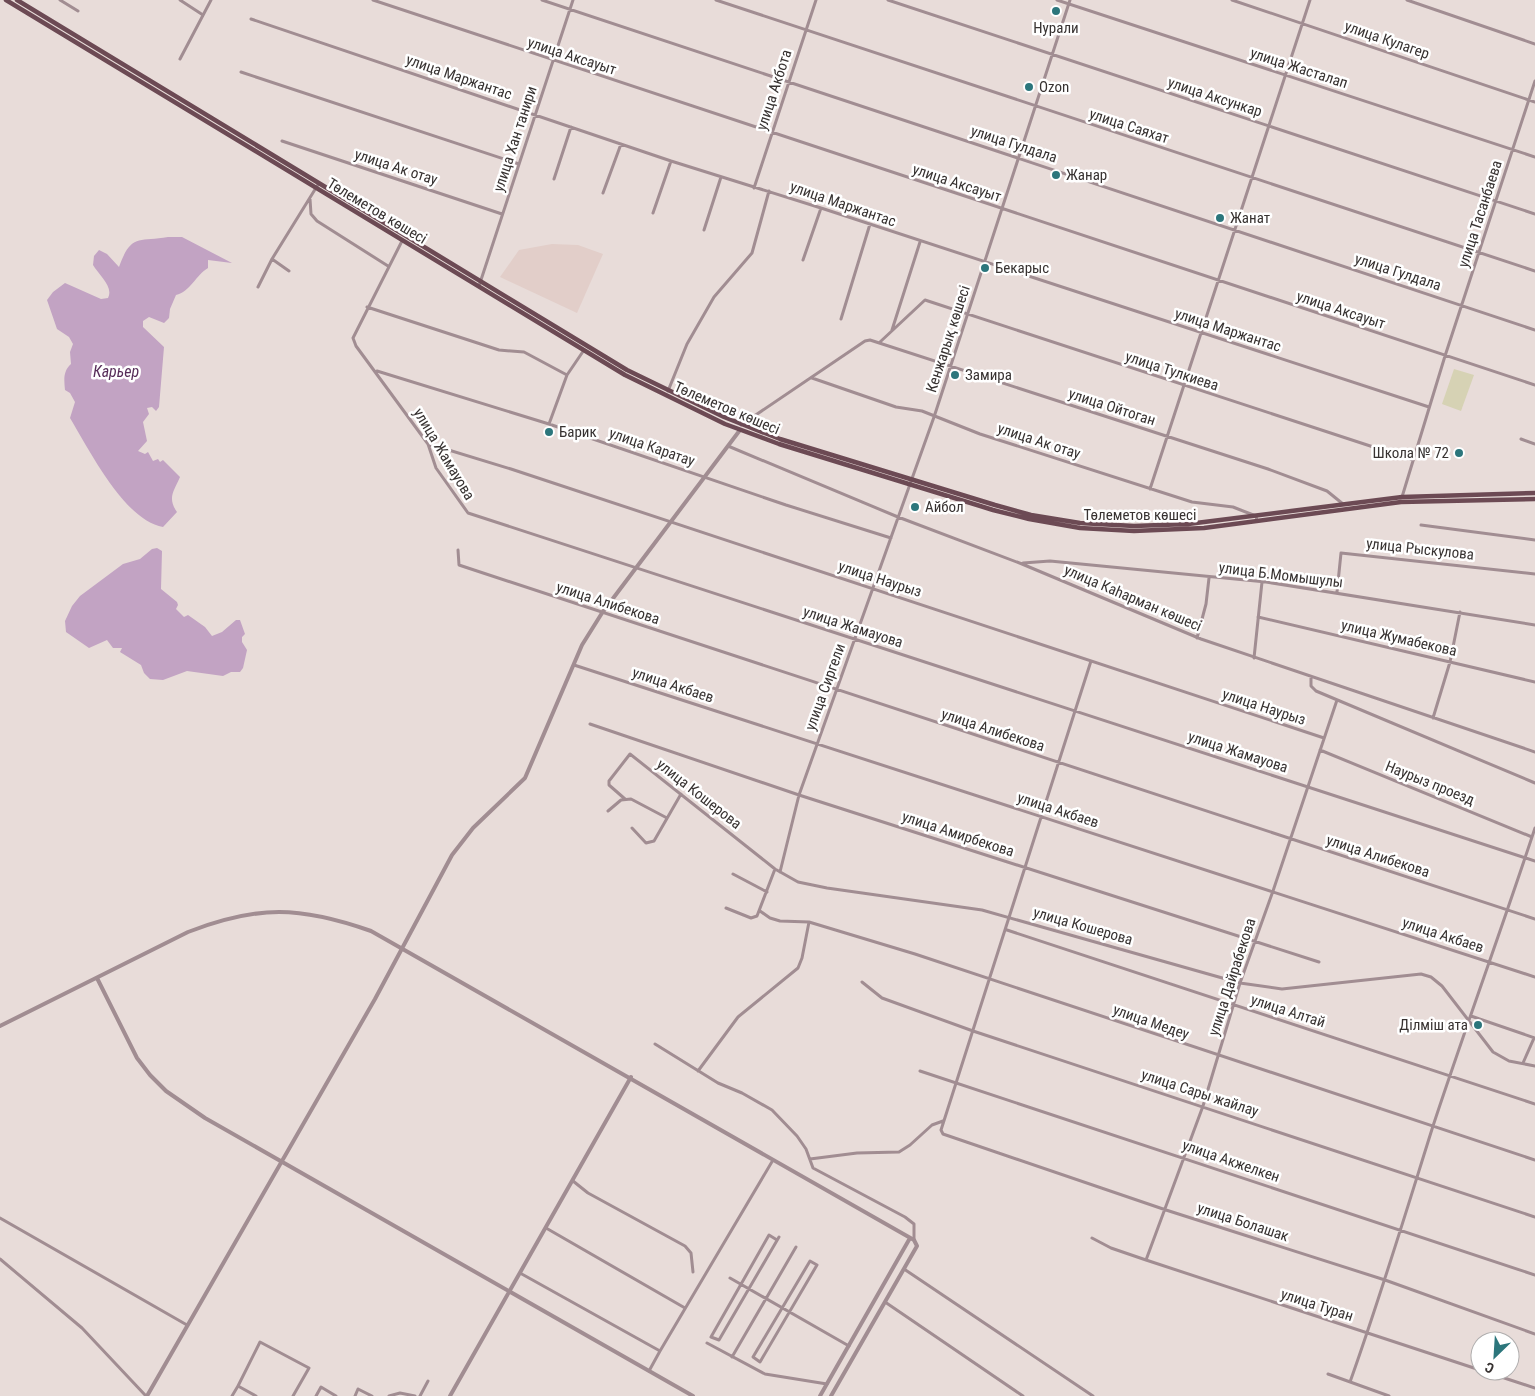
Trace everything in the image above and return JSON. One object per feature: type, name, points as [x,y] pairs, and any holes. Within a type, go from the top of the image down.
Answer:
[{"type":"main road","name":"Төлеметов көшесі","points":[[6,0],[402,241],[480,283],[667,393]]},
{"type":"main road","name":"Төлеметов көшесі","points":[[18,0],[319,183],[584,350],[740,428],[1016,516],[1080,528],[1154,530],[1204,528],[1343,504],[1402,497],[1535,493]]},
{"type":"main road","name":"Төлеметов көшесі","points":[[1256,518],[1401,502],[1535,499]]},
{"type":"street","points":[[15,6],[18,0]]},
{"type":"street","points":[[60,0],[78,11]]},
{"type":"street","points":[[180,0],[203,15]]},
{"type":"street","points":[[180,59],[211,0]]},
{"type":"street","name":"улица Аксауыт","points":[[373,0],[1218,282],[1535,385]]},
{"type":"street","name":"улица Гулдала","points":[[542,0],[1535,330]]},
{"type":"street","name":"улица Хан танири","points":[[480,283],[573,0]]},
{"type":"street","name":"улица Саяхат","points":[[716,0],[1535,271]]},
{"type":"street","name":"улица Акбота","points":[[754,188],[816,0]]},
{"type":"street","name":"улица Аксункар","points":[[888,0],[1535,214]]},
{"type":"street","name":"улица Жасталап","points":[[1057,0],[1070,2],[1286,76],[1535,157]]},
{"type":"street","name":"улица Кулагер","points":[[1232,0],[1535,102]]},
{"type":"street","points":[[1150,489],[1310,0]]},
{"type":"street","points":[[1407,0],[1535,44]]},
{"type":"street","name":"Кенжарық көшесі","points":[[911,482],[1070,2]]},
{"type":"street","name":"улица Маржантас","points":[[251,19],[754,188],[769,191],[984,263],[1430,407]]},
{"type":"street","points":[[241,72],[519,164]]},
{"type":"street","name":"улица Тасанбаева","points":[[1402,497],[1445,356],[1535,81]]},
{"type":"street","points":[[554,179],[572,127]]},
{"type":"street","name":"улица Ак отау","points":[[282,141],[502,214]]},
{"type":"street","points":[[604,193],[621,144]]},
{"type":"street","points":[[654,213],[671,160]]},
{"type":"street","points":[[704,230],[721,177]]},
{"type":"street","points":[[258,288],[272,259],[319,183]]},
{"type":"street","points":[[667,393],[687,344],[714,298],[752,253],[769,191]]},
{"type":"street","points":[[310,199],[312,214],[317,221],[388,266]]},
{"type":"street","points":[[803,260],[821,208]]},
{"type":"street","points":[[841,318],[870,224]]},
{"type":"street","name":"улица Жамауова","points":[[402,241],[353,338],[356,346],[377,371],[428,444],[436,468],[468,513],[639,567],[854,640],[1535,861]]},
{"type":"street","points":[[880,342],[892,330],[920,242]]},
{"type":"street","points":[[272,259],[289,271]]},
{"type":"street","name":"улица Тулкиева","points":[[892,330],[925,300],[1413,460]]},
{"type":"street","points":[[367,307],[499,350],[524,352],[567,375]]},
{"type":"street","name":"улица Ойтоган","points":[[812,378],[865,341],[880,342],[950,367],[1314,485],[1327,491],[1343,504]]},
{"type":"street","points":[[549,424],[567,375],[584,350]]},
{"type":"street","name":"улица Каратау","points":[[377,371],[549,424],[891,538]]},
{"type":"street","points":[[0,1260],[82,1328],[146,1396],[282,1161],[452,855],[473,828],[525,778],[582,645],[602,613],[639,567],[740,428],[812,378]]},
{"type":"street","name":"улица Ак отау","points":[[812,378],[896,407],[922,411],[934,417],[1150,489],[1192,502],[1233,507],[1256,518]]},
{"type":"street","points":[[1521,439],[1535,444]]},
{"type":"street","name":"улица Наурыз","points":[[428,444],[511,469],[1324,738]]},
{"type":"street","name":"улица Каһарман көшесі","points":[[728,446],[898,517],[1022,564],[1197,638],[1535,752]]},
{"type":"street","name":"улица Сиргели","points":[[780,872],[799,795],[911,482]]},
{"type":"street","points":[[1421,525],[1535,540]]},
{"type":"street","name":"улица Алибекова","points":[[458,550],[459,565],[836,691],[1535,919]]},
{"type":"street","name":"улица Рыскулова","points":[[1337,592],[1341,553],[1535,574]]},
{"type":"street","name":"улица Б.Момышулы","points":[[1022,564],[1050,561],[1262,582],[1337,592],[1535,625]]},
{"type":"street","points":[[1197,638],[1206,604],[1209,578]]},
{"type":"street","points":[[1254,658],[1262,582]]},
{"type":"street","points":[[1432,718],[1450,662],[1460,612]]},
{"type":"street","name":"улица Жумабекова","points":[[1258,617],[1535,682]]},
{"type":"street","points":[[810,1160],[856,1153],[898,1152],[910,1145],[932,1125],[944,1120],[1007,930],[1058,763],[1092,661]]},
{"type":"street","name":"улица Акбаев","points":[[574,665],[1535,977]]},
{"type":"street","name":"улица Наурыз","points":[[1311,678],[1311,686],[1316,691],[1535,783]]},
{"type":"street","name":"улица Дайрабекова","points":[[1146,1260],[1203,1106],[1240,983],[1337,700]]},
{"type":"street","name":"улица Амирбекова","points":[[590,724],[799,795],[1319,962]]},
{"type":"street","name":"Наурыз проезд","points":[[1320,750],[1532,837]]},
{"type":"street","name":"улица Кошерова","points":[[625,799],[608,785],[628,755],[631,755],[780,872],[798,882],[827,888],[982,910],[1240,983],[1282,989],[1421,974],[1431,977],[1442,986],[1493,1052],[1508,1060],[1535,1066]]},
{"type":"street","points":[[632,828],[646,843],[654,841],[681,794]]},
{"type":"street","points":[[608,811],[625,799],[631,799],[667,818]]},
{"type":"street","points":[[1350,1382],[1402,1230],[1433,1127],[1470,1016],[1491,962],[1535,828]]},
{"type":"street","points":[[726,908],[751,918],[757,916],[775,868]]},
{"type":"street","points":[[733,874],[766,892]]},
{"type":"street","name":"улица Медеу","points":[[760,911],[770,918],[780,921],[809,922],[990,979],[1535,1160]]},
{"type":"street","points":[[0,1026],[188,932],[217,921],[246,914],[309,912],[336,918],[371,931],[631,1077],[912,1239],[917,1246],[831,1396]]},
{"type":"street","points":[[698,1071],[722,1035],[745,1010],[798,968],[802,958],[809,922]]},
{"type":"street","name":"улица Алтай","points":[[1007,930],[1535,1104]]},
{"type":"street","points":[[97,978],[137,1058],[166,1091],[205,1118],[694,1396]]},
{"type":"street","name":"улица Сары жайлау","points":[[862,982],[882,998],[973,1031],[1535,1217]]},
{"type":"street","points":[[1470,1016],[1534,1038],[1522,1063]]},
{"type":"street","points":[[654,1044],[718,1083],[742,1093],[772,1110],[797,1136],[813,1168],[905,1217],[914,1224],[912,1239],[820,1396]]},
{"type":"street","name":"улица Акжелкен","points":[[920,1071],[1535,1275]]},
{"type":"street","points":[[450,1396],[631,1077]]},
{"type":"street","name":"улица Болашак","points":[[944,1120],[941,1130],[943,1134],[1166,1210],[1385,1280],[1535,1334]]},
{"type":"street","points":[[649,1370],[773,1160]]},
{"type":"street","points":[[573,1181],[588,1193],[689,1249],[693,1272]]},
{"type":"street","points":[[0,1218],[187,1325]]},
{"type":"street","points":[[546,1228],[685,1308]]},
{"type":"street","points":[[769,1235],[778,1239],[719,1340],[711,1337],[741,1284],[769,1235]]},
{"type":"street","name":"улица Туран","points":[[1092,1238],[1111,1248],[1146,1260],[1470,1367]]},
{"type":"street","points":[[732,1357],[796,1247]]},
{"type":"street","points":[[810,1261],[817,1264],[760,1362],[753,1357],[781,1307],[810,1261]]},
{"type":"street","points":[[904,1269],[1093,1396]]},
{"type":"street","points":[[520,1273],[660,1351]]},
{"type":"street","points":[[730,1278],[849,1346]]},
{"type":"street","points":[[884,1302],[1023,1396]]},
{"type":"street","points":[[232,1396],[260,1342],[308,1368],[293,1396]]},
{"type":"street","points":[[707,1343],[765,1374],[827,1384]]},
{"type":"street","points":[[1328,1374],[1389,1396]]},
{"type":"street","points":[[420,1396],[428,1381]]},
{"type":"street","name":"улица Туран","points":[[1513,1381],[1535,1388]]},
{"type":"street","points":[[238,1386],[256,1396]]},
{"type":"street","points":[[316,1396],[321,1387],[336,1396]]},
{"type":"street","points":[[355,1396],[358,1389],[372,1396]]},
{"type":"street","points":[[389,1396],[400,1393],[415,1396]]},
{"type":"shaded area","points":[[552,244],[578,245],[603,254],[577,313],[500,277],[519,250]]},
{"type":"shaded area","points":[[1454,369],[1474,375],[1461,411],[1442,404]]},
{"type":"water","name":"Карьер","points":[[182,237],[232,263],[208,260],[208,268],[189,287],[176,295],[170,309],[169,318],[164,323],[149,317],[143,321],[143,327],[164,347],[159,407],[156,411],[152,407],[147,408],[149,414],[143,422],[147,441],[138,451],[145,454],[148,452],[153,461],[158,459],[160,462],[163,460],[180,477],[172,498],[172,503],[177,512],[163,527],[149,522],[135,512],[122,498],[109,482],[70,418],[75,402],[70,393],[65,390],[64,379],[65,373],[71,364],[70,352],[73,344],[69,337],[57,329],[47,300],[53,292],[65,283],[101,299],[108,298],[109,290],[107,285],[93,265],[94,256],[99,250],[107,254],[119,267],[123,256],[132,244],[142,240]]},
{"type":"water","points":[[157,548],[162,551],[161,589],[177,602],[176,609],[184,617],[188,615],[205,627],[212,636],[222,632],[236,620],[240,620],[245,634],[242,637],[242,642],[247,650],[243,668],[240,672],[231,672],[223,676],[187,671],[163,680],[150,679],[144,673],[141,665],[120,652],[122,648],[113,648],[107,640],[89,648],[66,632],[65,621],[72,606],[80,596],[123,564],[140,559],[152,549]]},
{"type":"place","name":"Нурали","points":[[1056,11]]},
{"type":"place","name":"Ozon","points":[[1029,87]]},
{"type":"place","name":"Жанар","points":[[1056,175]]},
{"type":"place","name":"Жанат","points":[[1220,218]]},
{"type":"place","name":"Бекарыс","points":[[985,268]]},
{"type":"place","name":"Замира","points":[[955,375]]},
{"type":"place","name":"Барик","points":[[549,432]]},
{"type":"place","name":"Школа № 72","points":[[1459,453]]},
{"type":"place","name":"Айбол","points":[[915,507]]},
{"type":"place","name":"Ділміш ата","points":[[1478,1025]]}]
